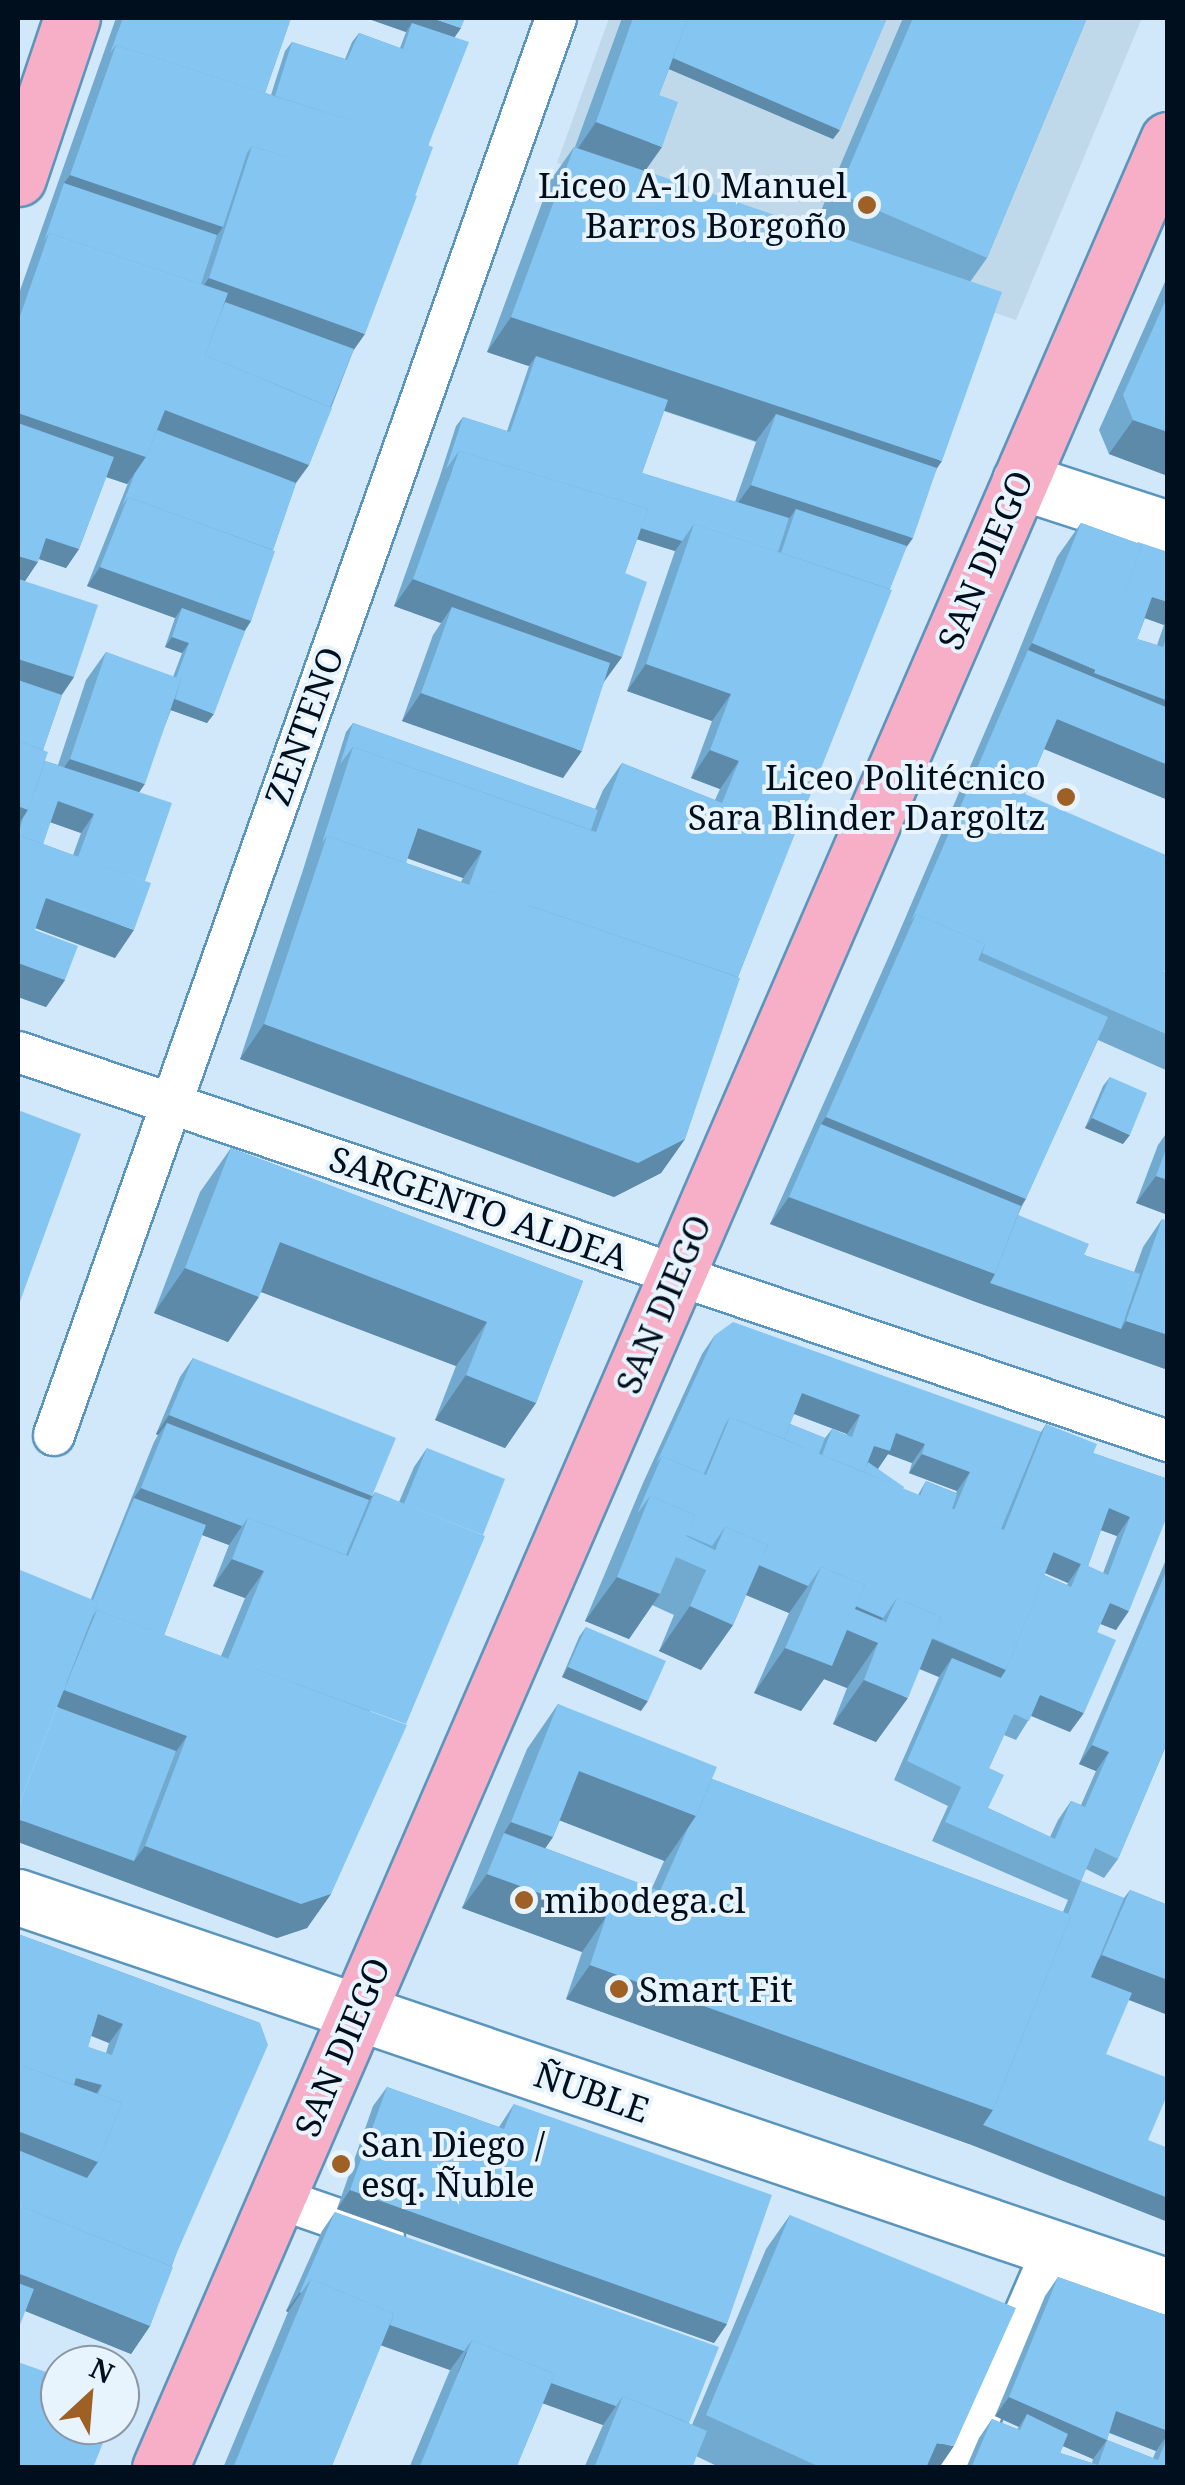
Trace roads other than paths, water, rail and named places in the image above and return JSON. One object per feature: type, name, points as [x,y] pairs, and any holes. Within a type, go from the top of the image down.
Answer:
[{"type":"main road","points":[[18,178],[72,18]]},
{"type":"main road","name":"SAN DIEGO","points":[[160,2468],[1168,140]]},
{"type":"main road","points":[[1020,481],[1168,529]]},
{"type":"main road","name":"ÑUBLE","points":[[18,1898],[1168,2287]]},
{"type":"street","name":"ZENTENO","points":[[54,1434],[556,18]]},
{"type":"street","name":"SARGENTO ALDEA","points":[[18,1052],[1168,1441]]},
{"type":"street","points":[[276,2198],[427,2250]]},
{"type":"street","points":[[958,2468],[1053,2248]]},
{"type":"place","name":"Liceo A-10 Manuel Barros Borgoño","points":[[867,205]]},
{"type":"place","name":"Liceo Politécnico Sara Blinder Dargoltz","points":[[1066,797]]},
{"type":"place","name":"mibodega.cl","points":[[524,1900]]},
{"type":"place","name":"Smart Fit","points":[[619,1989]]},
{"type":"place","name":"San Diego / esq. Ñuble","points":[[341,2164]]}]
